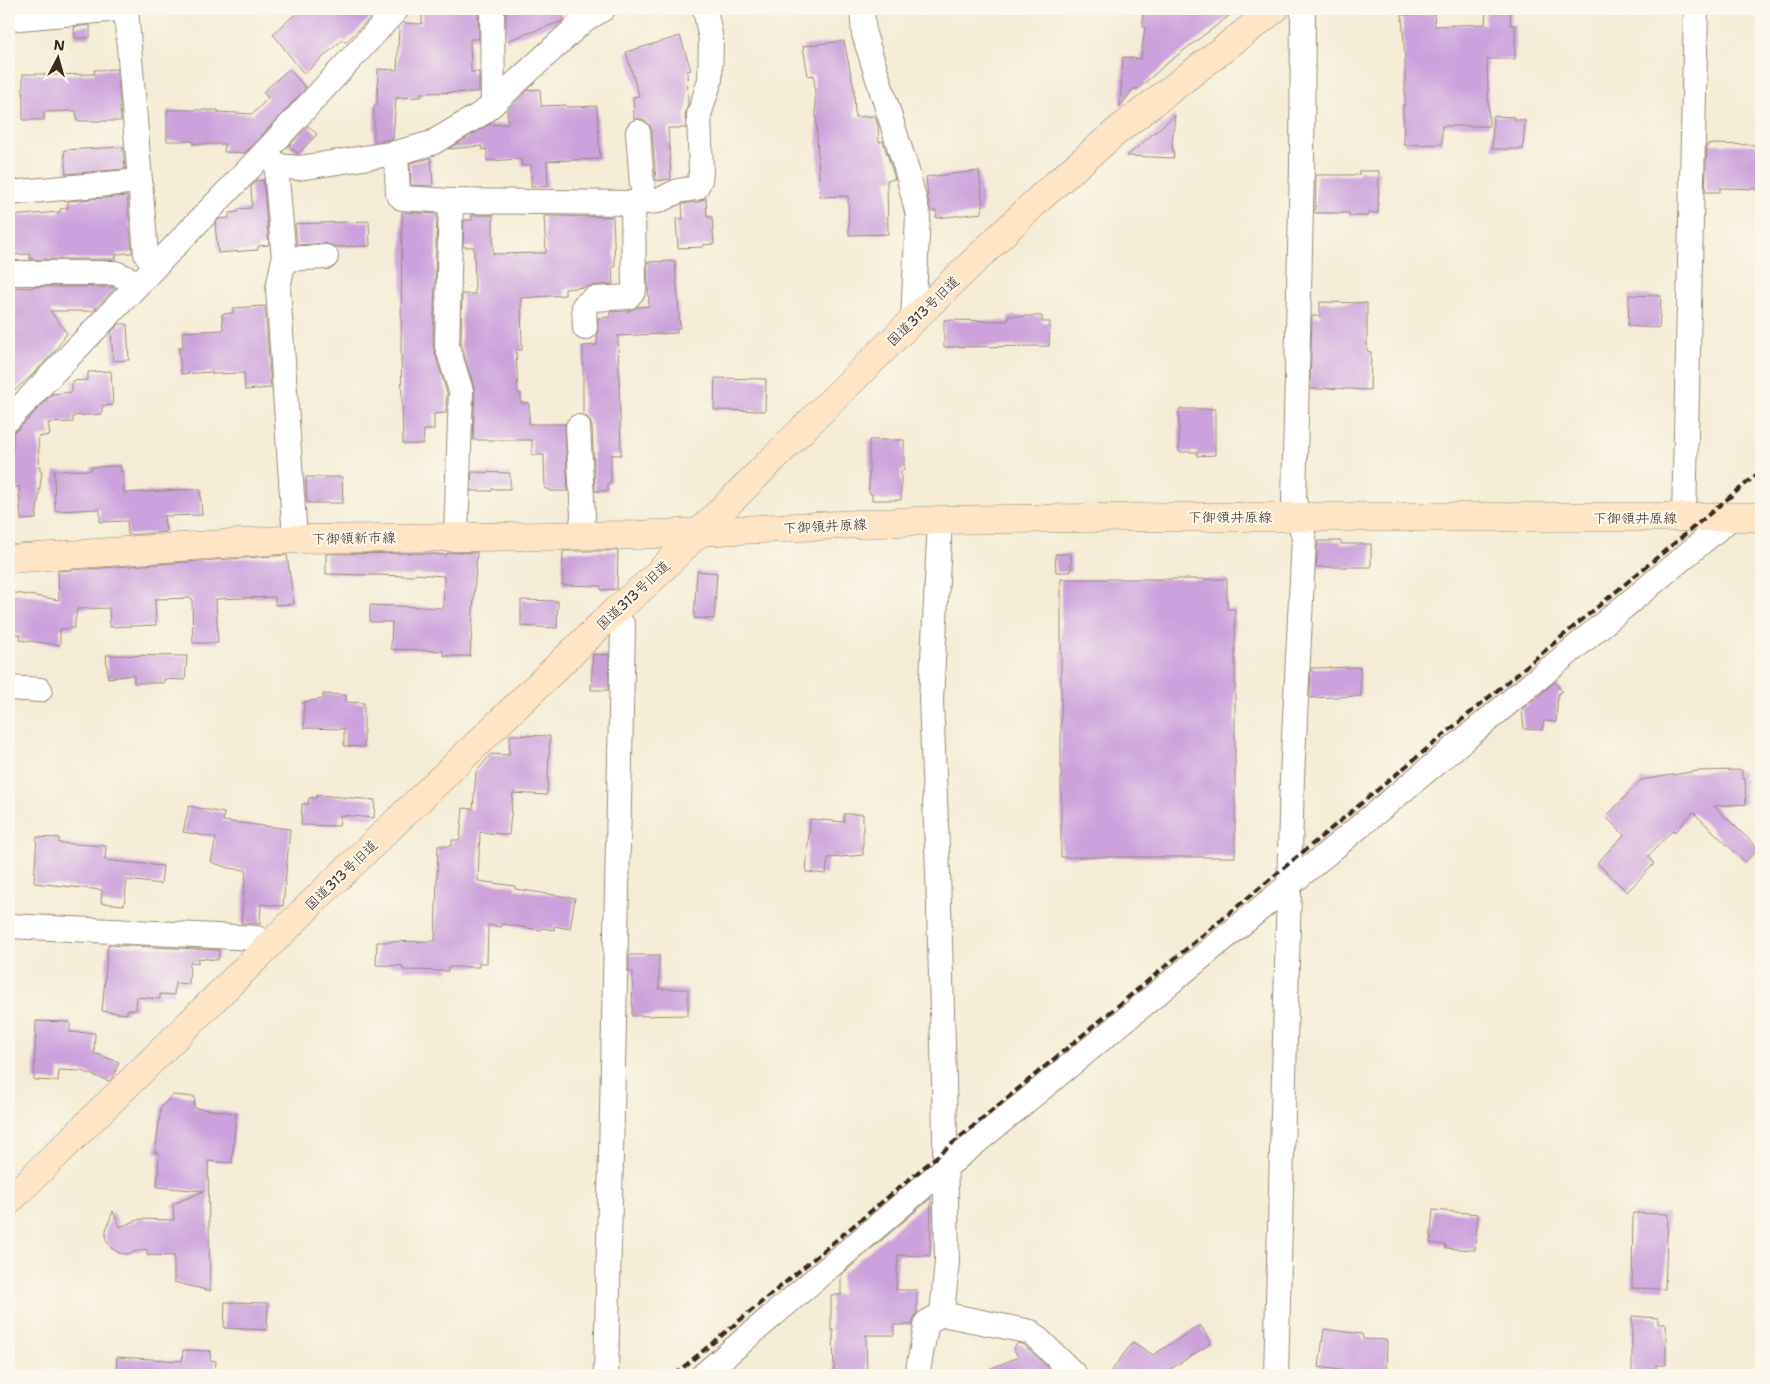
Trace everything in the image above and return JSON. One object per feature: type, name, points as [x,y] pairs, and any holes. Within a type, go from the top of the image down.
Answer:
[{"type":"main road","name":"国道313号旧道","points":[[9,1201],[614,612],[649,582],[913,320],[1042,196],[1116,131],[1276,9]]},
{"type":"main road","name":"下御領井原線","points":[[700,532],[940,520],[1299,517],[1761,517]]},
{"type":"main road","name":"下御領新市線","points":[[9,558],[296,538],[637,535],[700,532]]},
{"type":"street","points":[[9,19],[119,9]]},
{"type":"street","points":[[126,9],[146,254],[155,266]]},
{"type":"street","points":[[13,408],[155,266],[271,159],[397,9]]},
{"type":"street","points":[[492,9],[493,104]]},
{"type":"street","points":[[271,159],[299,168],[396,153],[432,143],[484,112],[584,20],[603,9]]},
{"type":"street","points":[[396,153],[398,194],[402,198],[451,201],[640,203],[658,201],[678,192],[696,188],[700,180],[699,115],[710,80],[711,40],[705,9]]},
{"type":"street","points":[[862,9],[864,34],[907,171],[918,215],[913,320]]},
{"type":"street","points":[[1276,1375],[1293,768],[1304,538],[1294,500],[1302,176],[1303,9]]},
{"type":"street","points":[[1684,518],[1696,9]]},
{"type":"street","points":[[585,328],[584,306],[594,299],[628,296],[634,290],[642,184],[638,132]]},
{"type":"street","points":[[271,159],[277,179],[284,259],[278,288],[296,538]]},
{"type":"street","points":[[9,192],[140,181]]},
{"type":"street","points":[[451,201],[447,346],[461,391],[456,536]]},
{"type":"street","points":[[284,259],[326,257]]},
{"type":"street","points":[[9,273],[115,272],[139,283]]},
{"type":"street","points":[[578,427],[583,516],[581,534]]},
{"type":"street","points":[[703,1375],[945,1168],[1290,885],[1731,518]]},
{"type":"street","points":[[940,520],[931,700],[938,873],[945,1168],[946,1262],[942,1314]]},
{"type":"street","points":[[606,1375],[623,626],[614,612]]},
{"type":"street","points":[[9,688],[40,690]]},
{"type":"street","points":[[9,926],[257,938],[268,947]]},
{"type":"street","points":[[917,1375],[927,1322],[942,1314],[1031,1332],[1075,1375]]},
{"type":"building","points":[[301,9],[379,9],[346,42],[342,40],[304,74],[273,34]]},
{"type":"building","points":[[422,9],[478,9],[479,39],[470,39],[471,72],[479,72],[479,92],[421,93],[421,97],[396,98],[393,139],[374,142],[374,105],[377,105],[378,69],[397,70],[399,27],[403,23],[422,24]]},
{"type":"building","points":[[506,9],[559,9],[563,21],[506,41]]},
{"type":"building","points":[[1143,9],[1238,9],[1166,64],[1138,89],[1133,89],[1120,107],[1123,57],[1141,59],[1145,27],[1143,27]]},
{"type":"building","points":[[1486,9],[1511,9],[1510,25],[1515,25],[1515,59],[1487,59],[1489,126],[1442,126],[1442,144],[1404,145],[1405,61],[1402,15],[1434,14],[1435,26],[1485,24]]},
{"type":"building","points":[[90,25],[90,38],[75,38],[74,27]]},
{"type":"building","points":[[680,36],[691,70],[687,71],[688,103],[685,115],[686,128],[668,128],[671,179],[656,181],[652,131],[650,125],[643,119],[634,119],[633,97],[639,96],[626,52]]},
{"type":"building","points":[[844,41],[854,89],[855,117],[875,116],[878,125],[879,142],[883,141],[895,179],[887,180],[888,234],[849,235],[848,196],[820,197],[814,75],[808,76],[803,46]]},
{"type":"building","points":[[117,69],[121,121],[77,121],[76,111],[44,112],[44,120],[23,120],[23,74],[95,74],[94,70]]},
{"type":"building","points":[[289,69],[306,88],[245,153],[224,152],[225,144],[193,144],[193,141],[167,141],[167,110],[218,110],[218,112],[253,114],[268,98],[263,92]]},
{"type":"building","points":[[540,89],[541,106],[597,106],[600,159],[547,161],[548,187],[531,187],[531,165],[522,166],[521,159],[487,161],[487,149],[482,150],[482,146],[448,149],[488,125],[508,124],[507,110],[528,90]]},
{"type":"building","points":[[1175,115],[1172,144],[1174,158],[1127,156]]},
{"type":"building","points":[[1493,116],[1514,117],[1514,120],[1525,120],[1523,149],[1492,149]]},
{"type":"building","points":[[308,126],[317,134],[298,154],[289,146]]},
{"type":"building","points":[[1707,144],[1761,145],[1761,189],[1720,188],[1720,192],[1705,192]]},
{"type":"building","points":[[123,147],[125,169],[66,174],[64,150]]},
{"type":"building","points":[[431,158],[433,186],[411,185],[410,163]]},
{"type":"building","points":[[979,171],[982,213],[936,218],[937,211],[931,211],[928,200],[926,177]]},
{"type":"building","points":[[1359,171],[1379,171],[1378,213],[1368,213],[1368,216],[1349,216],[1349,213],[1315,213],[1316,175],[1359,175]]},
{"type":"building","points":[[263,180],[269,245],[258,246],[258,250],[218,253],[215,224],[219,219],[229,218],[229,213],[238,212],[238,209],[251,208],[251,187],[256,181]]},
{"type":"building","points":[[127,196],[132,253],[116,254],[116,259],[30,259],[30,254],[9,255],[9,216],[60,212],[60,209],[68,208],[68,201]]},
{"type":"building","points":[[706,198],[707,217],[712,217],[714,244],[703,245],[703,247],[678,248],[676,219],[683,219],[682,204],[698,202]]},
{"type":"building","points":[[402,212],[437,214],[433,346],[447,393],[446,413],[434,414],[434,430],[424,430],[423,444],[403,444],[401,353]]},
{"type":"building","points":[[472,215],[493,215],[493,254],[546,253],[544,216],[613,217],[615,267],[612,267],[613,284],[565,289],[565,295],[521,298],[522,350],[516,350],[518,393],[521,393],[521,403],[529,403],[529,424],[565,424],[568,491],[550,491],[550,489],[545,489],[544,455],[532,455],[532,440],[473,440],[475,391],[461,344],[462,294],[475,294],[474,247],[463,247],[464,220],[472,220]]},
{"type":"building","points":[[369,221],[370,246],[335,247],[325,243],[297,245],[295,224]]},
{"type":"building","points":[[675,261],[680,328],[677,328],[677,333],[618,336],[621,455],[611,455],[611,483],[608,483],[608,491],[595,491],[592,426],[589,419],[583,414],[583,346],[597,345],[598,318],[610,317],[610,312],[629,311],[637,307],[649,306],[647,262]]},
{"type":"building","points":[[9,287],[115,288],[93,311],[50,311],[67,333],[55,351],[9,395]]},
{"type":"building","points":[[1629,295],[1661,296],[1659,328],[1628,326]]},
{"type":"building","points":[[1320,302],[1367,303],[1367,351],[1371,352],[1370,390],[1310,389],[1312,316],[1320,316]]},
{"type":"building","points":[[265,306],[271,388],[245,390],[244,373],[212,374],[212,372],[181,374],[179,348],[183,348],[182,332],[223,330],[222,314],[233,313],[233,308]]},
{"type":"building","points":[[1008,316],[1042,316],[1042,322],[1050,322],[1049,346],[944,347],[944,320],[1008,321]]},
{"type":"building","points":[[119,324],[127,324],[129,360],[113,361],[111,332]]},
{"type":"building","points":[[111,371],[113,405],[102,406],[102,414],[73,416],[73,422],[48,423],[50,435],[38,437],[40,471],[42,471],[36,519],[21,520],[19,487],[9,487],[9,450],[13,449],[13,432],[19,429],[52,394],[72,392],[72,381],[88,380],[88,372]]},
{"type":"building","points":[[715,378],[766,379],[765,411],[714,410]]},
{"type":"building","points":[[1179,409],[1215,409],[1215,455],[1197,456],[1197,452],[1179,452]]},
{"type":"building","points":[[869,440],[904,440],[901,500],[872,500],[872,494],[869,493]]},
{"type":"building","points":[[121,466],[124,493],[200,489],[202,515],[164,516],[166,532],[128,535],[127,521],[100,522],[100,509],[55,511],[54,471],[91,470],[91,467]]},
{"type":"building","points":[[472,472],[510,473],[510,489],[471,491]]},
{"type":"building","points":[[306,477],[342,477],[343,503],[307,503]]},
{"type":"building","points":[[1318,541],[1341,541],[1341,544],[1371,544],[1371,567],[1316,567]]},
{"type":"building","points":[[563,551],[618,551],[617,589],[601,590],[601,586],[562,585]]},
{"type":"building","points":[[477,552],[470,656],[447,656],[443,655],[443,651],[391,649],[392,622],[370,622],[370,605],[443,608],[444,576],[326,574],[326,554],[416,553],[447,555],[447,553]]},
{"type":"building","points":[[1055,554],[1071,554],[1071,572],[1056,572]]},
{"type":"building","points":[[287,555],[294,604],[275,605],[275,597],[216,599],[218,643],[193,643],[192,598],[155,599],[156,625],[110,627],[109,608],[77,609],[74,628],[60,629],[60,645],[20,640],[21,635],[9,633],[9,592],[59,600],[58,571]]},
{"type":"building","points":[[697,571],[717,573],[714,619],[694,618]]},
{"type":"building","points":[[1061,579],[1227,579],[1227,609],[1235,609],[1235,857],[1061,857]]},
{"type":"building","points":[[521,600],[558,601],[557,628],[521,626]]},
{"type":"building","points":[[593,654],[609,655],[608,690],[591,690]]},
{"type":"building","points":[[106,655],[187,656],[185,680],[164,679],[164,683],[134,683],[134,675],[108,678]]},
{"type":"building","points":[[1360,667],[1361,696],[1310,698],[1311,668]]},
{"type":"building","points":[[1555,682],[1562,691],[1558,694],[1556,722],[1544,721],[1542,730],[1524,729],[1522,709]]},
{"type":"building","points":[[323,694],[346,695],[346,702],[364,703],[364,747],[344,746],[344,729],[304,728],[304,702],[323,699]]},
{"type":"building","points":[[510,735],[550,736],[547,795],[513,793],[509,835],[480,832],[478,881],[575,898],[570,929],[554,926],[554,930],[541,928],[541,930],[502,924],[502,927],[488,925],[487,963],[479,963],[479,967],[448,967],[448,971],[403,970],[403,966],[376,965],[377,942],[435,941],[438,846],[452,846],[452,840],[460,840],[463,808],[473,809],[476,772],[491,754],[509,755]]},
{"type":"building","points":[[1742,770],[1742,779],[1745,778],[1746,804],[1714,806],[1759,849],[1745,862],[1693,812],[1675,832],[1673,830],[1648,856],[1654,864],[1627,892],[1597,863],[1624,835],[1606,817],[1641,780],[1697,771]]},
{"type":"building","points":[[317,795],[375,800],[374,818],[340,815],[339,826],[301,825],[302,804],[308,804],[309,798],[316,798]]},
{"type":"building","points":[[189,806],[224,813],[223,821],[290,829],[283,906],[261,904],[260,924],[241,923],[246,870],[228,868],[211,862],[216,838],[183,832]]},
{"type":"building","points":[[844,814],[863,814],[863,855],[828,858],[826,874],[806,872],[810,819],[844,822]]},
{"type":"building","points":[[37,837],[59,838],[59,843],[106,846],[105,860],[163,866],[161,884],[127,880],[124,905],[101,903],[102,890],[34,883]]},
{"type":"building","points":[[108,945],[219,950],[218,960],[198,958],[198,963],[190,962],[189,984],[175,983],[174,995],[160,994],[160,999],[137,997],[136,1010],[127,1010],[127,1014],[102,1011]]},
{"type":"building","points":[[629,955],[659,955],[659,989],[688,989],[688,1015],[632,1016],[633,972],[629,972]]},
{"type":"building","points":[[36,1021],[70,1022],[70,1032],[95,1033],[94,1053],[119,1062],[114,1075],[109,1081],[81,1071],[59,1070],[58,1081],[34,1080]]},
{"type":"building","points":[[173,1095],[195,1097],[194,1108],[236,1113],[232,1163],[208,1161],[210,1291],[174,1282],[174,1256],[147,1255],[147,1249],[126,1254],[119,1253],[111,1248],[106,1239],[106,1230],[113,1211],[120,1227],[140,1219],[174,1220],[173,1204],[204,1191],[157,1187],[159,1153],[155,1153],[161,1107]]},
{"type":"building","points":[[931,1198],[930,1256],[898,1255],[896,1290],[917,1290],[917,1312],[912,1325],[894,1325],[894,1335],[866,1335],[867,1375],[834,1375],[831,1295],[841,1295],[841,1275]]},
{"type":"building","points":[[1433,1210],[1478,1214],[1475,1250],[1445,1248],[1446,1245],[1430,1243]]},
{"type":"building","points":[[1633,1213],[1668,1214],[1665,1289],[1632,1288]]},
{"type":"building","points":[[225,1302],[268,1303],[267,1330],[224,1328]]},
{"type":"building","points":[[1632,1316],[1658,1318],[1658,1324],[1666,1324],[1666,1365],[1656,1365],[1656,1375],[1632,1375]]},
{"type":"building","points":[[1200,1325],[1211,1341],[1210,1344],[1161,1375],[1108,1375],[1133,1342],[1153,1355]]},
{"type":"building","points":[[1324,1329],[1362,1334],[1363,1339],[1387,1340],[1386,1375],[1352,1375],[1353,1372],[1319,1367]]},
{"type":"building","points":[[1018,1343],[1024,1345],[1056,1375],[975,1375],[1018,1357],[1013,1348]]},
{"type":"building","points":[[183,1350],[211,1351],[210,1360],[216,1361],[215,1375],[116,1375],[117,1357],[182,1361]]},
{"type":"railway","points":[[674,1375],[1761,471]]}]
